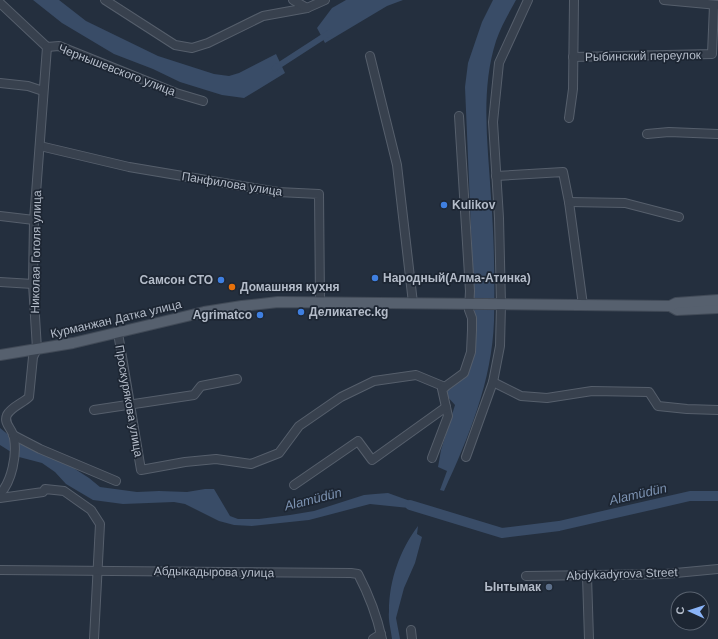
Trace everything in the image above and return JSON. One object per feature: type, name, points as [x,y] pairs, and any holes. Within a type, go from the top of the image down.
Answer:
[{"type":"main road","name":"Курманжан Датка улица","points":[[0,355],[118,333],[197,314],[242,306],[278,302],[670,306],[676,303],[718,300]]},
{"type":"main road","name":"Курманжан Датка улица","points":[[670,306],[676,310],[718,308]]},
{"type":"street","points":[[105,0],[174,45],[192,48],[208,43],[263,16],[307,8],[325,0]]},
{"type":"street","points":[[293,0],[307,8]]},
{"type":"street","points":[[466,457],[493,382],[500,346],[499,218],[493,122],[499,64],[528,0]]},
{"type":"street","name":"Рыбинский переулок","points":[[569,118],[573,89],[574,0]]},
{"type":"street","points":[[664,0],[716,5]]},
{"type":"street","name":"Чернышевского улица","points":[[0,2],[47,47],[59,46],[176,93],[203,101]]},
{"type":"street","name":"Рыбинский переулок","points":[[573,57],[712,54],[716,5]]},
{"type":"street","name":"Николая Гоголя улица","points":[[14,437],[6,419],[8,412],[28,396],[33,357],[37,349],[33,284],[34,220],[47,47]]},
{"type":"street","points":[[370,56],[396,165],[413,303]]},
{"type":"street","points":[[0,83],[28,86],[43,91]]},
{"type":"street","points":[[432,458],[448,416],[442,389],[464,373],[471,352],[472,318],[469,310],[470,291],[459,116]]},
{"type":"street","points":[[647,134],[669,132],[718,134]]},
{"type":"street","name":"Панфилова улица","points":[[40,146],[137,168],[278,192],[319,194],[320,302]]},
{"type":"street","points":[[496,176],[564,172],[583,305]]},
{"type":"street","points":[[569,202],[625,203],[679,217]]},
{"type":"street","points":[[0,216],[34,220]]},
{"type":"street","points":[[0,282],[33,284]]},
{"type":"street","name":"Проскурякова улица","points":[[118,333],[129,405],[142,470],[185,462],[216,459],[251,464],[279,454],[299,426],[341,397],[374,381],[416,375],[445,387]]},
{"type":"street","points":[[94,410],[194,395],[200,386],[237,379]]},
{"type":"street","points":[[493,382],[521,396],[547,398],[592,391],[649,392],[658,406],[718,410]]},
{"type":"street","points":[[294,485],[358,441],[372,460],[446,407]]},
{"type":"street","points":[[0,494],[9,480],[14,457],[14,437],[116,482]]},
{"type":"street","points":[[0,498],[43,492],[46,489],[64,491],[91,510],[100,524],[94,639]]},
{"type":"street","name":"Abdykadyrova Street","points":[[526,576],[665,574],[718,569]]},
{"type":"street","name":"Абдыкадырова улица","points":[[0,570],[358,574],[378,619],[381,636]]},
{"type":"street","points":[[586,576],[589,639]]},
{"type":"street","points":[[411,630],[412,639]]},
{"type":"street","points":[[373,639],[381,636]]},
{"type":"water","points":[[33,0],[59,0],[86,21],[158,56],[214,74],[229,76],[239,73],[276,54],[285,73],[244,98],[222,95],[180,82],[153,69],[114,54],[62,23]]},
{"type":"water","points":[[346,0],[403,0],[387,6],[325,43],[317,28],[332,8]]},
{"type":"water","points":[[493,0],[516,0],[496,41],[488,79],[486,118],[494,259],[494,321],[492,343],[489,365],[478,408],[444,491],[440,490],[447,471],[438,467],[441,450],[455,405],[446,395],[448,389],[464,377],[475,323],[465,87],[468,63],[482,22]]},
{"type":"water","points":[[0,428],[20,444],[61,460],[100,487],[137,492],[187,492],[214,489],[230,516],[238,519],[259,519],[314,511],[364,495],[388,493],[424,506],[421,511],[409,508],[370,504],[309,520],[252,526],[234,525],[219,521],[185,504],[174,502],[123,504],[93,500],[66,484],[55,472],[42,463],[19,457],[0,445]]},
{"type":"water","points":[[418,526],[417,534],[422,537],[415,563],[404,588],[396,618],[400,639],[392,639],[389,614],[393,577],[401,555]]},
{"type":"waterway","points":[[275,68],[329,33]]},
{"type":"waterway","name":"Alamüdün","points":[[410,505],[502,533],[559,526],[690,496],[718,496]]},
{"type":"place","name":"Kulikov","points":[[444,205]]},
{"type":"place","name":"Народный(Алма-Атинка)","points":[[375,278]]},
{"type":"place","name":"Самсон СТО","points":[[221,280]]},
{"type":"place","name":"Домашняя кухня","points":[[232,287]]},
{"type":"place","name":"Деликатес.kg","points":[[301,312]]},
{"type":"place","name":"Agrimatco","points":[[260,315]]},
{"type":"place","name":"Ынтымак","points":[[549,587]]}]
